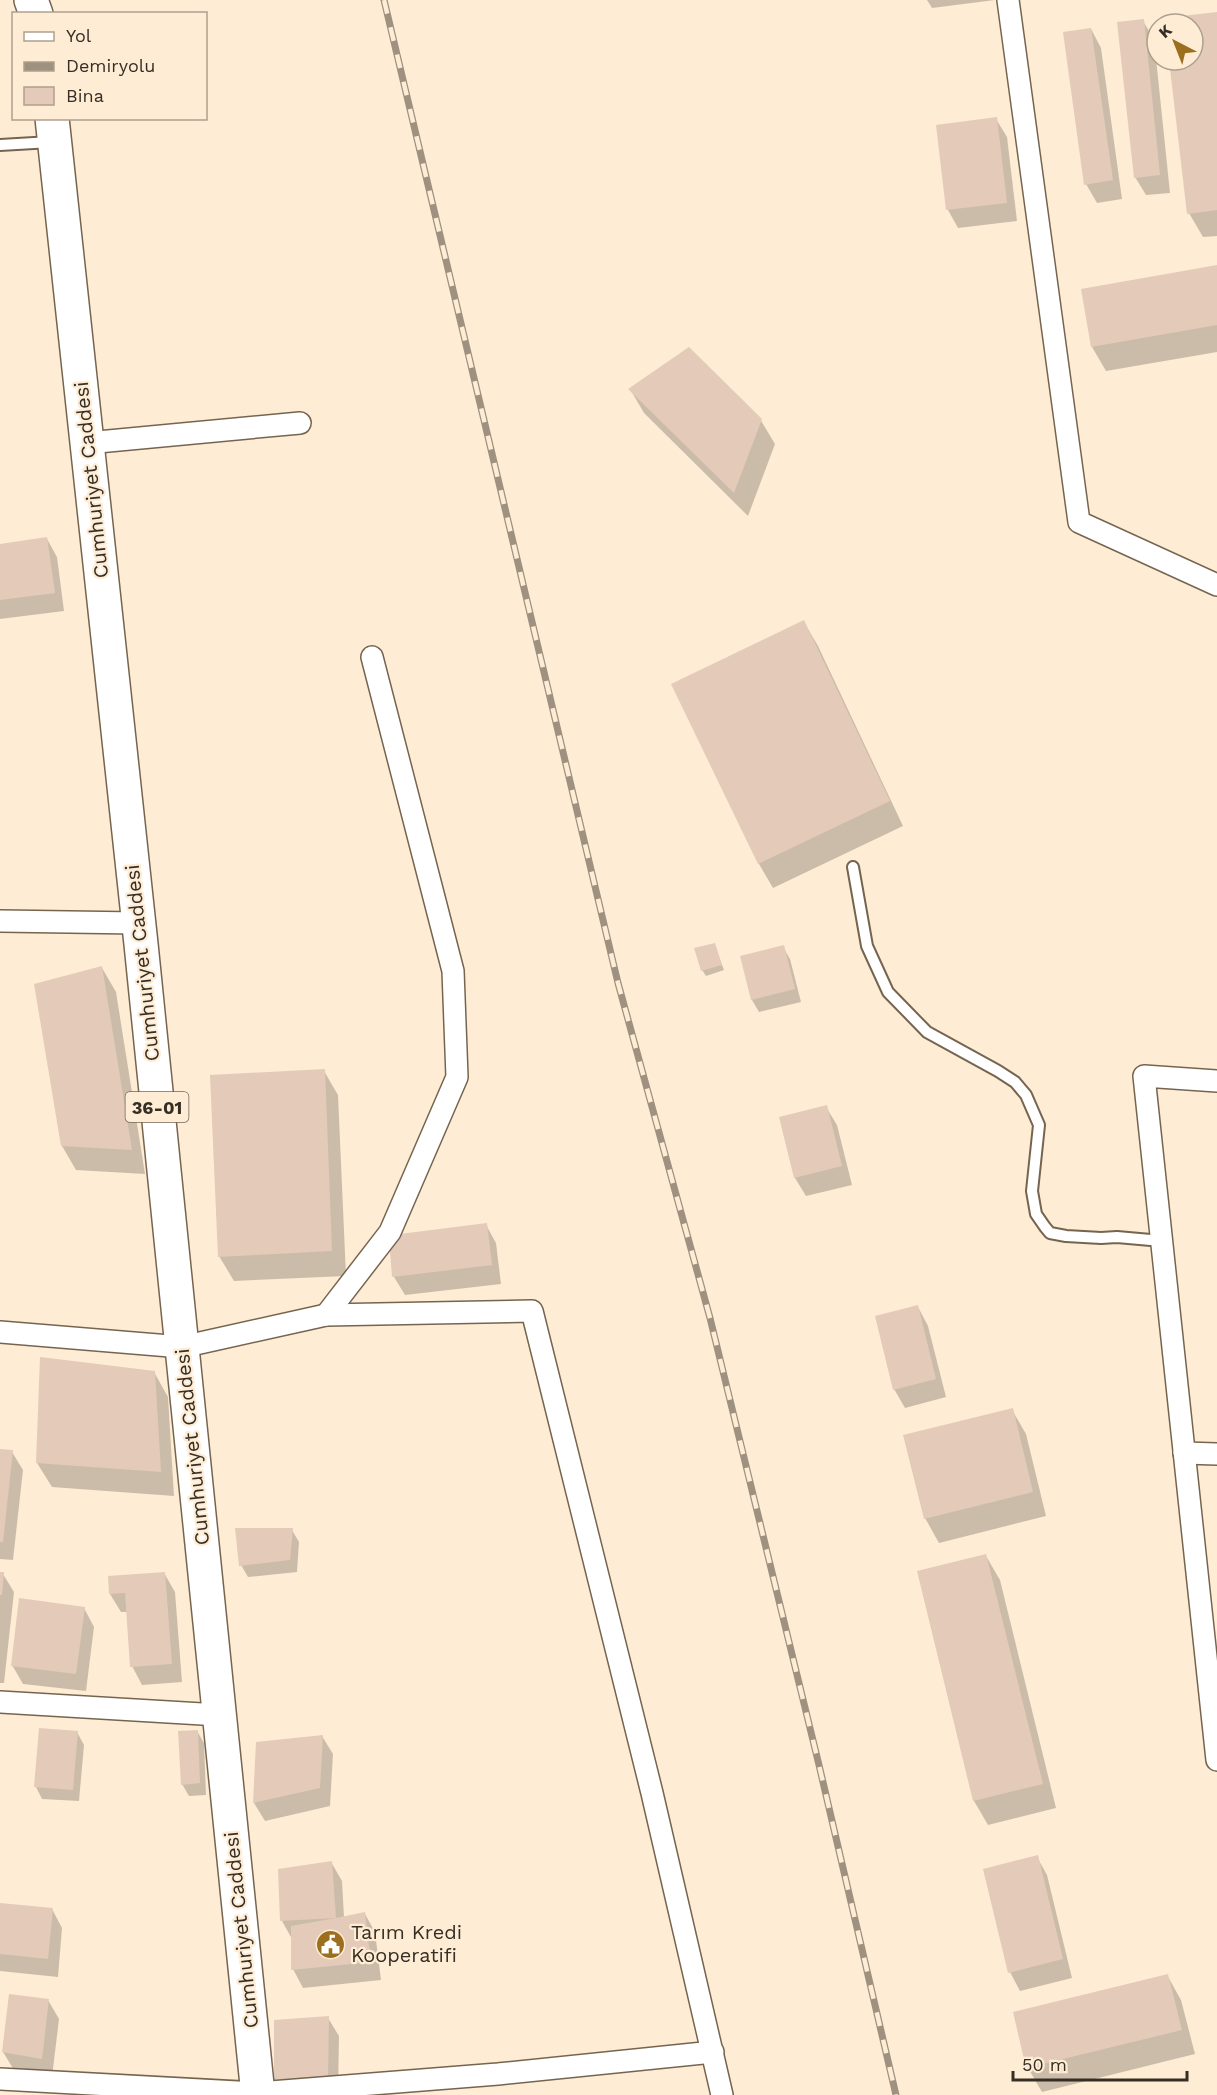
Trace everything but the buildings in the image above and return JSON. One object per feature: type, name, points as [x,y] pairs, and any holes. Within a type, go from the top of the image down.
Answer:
[{"type":"main road","name":"Cumhuriyet Caddesi","points":[[53,130],[138,923],[258,2094]]},
{"type":"street","points":[[1008,0],[1079,522],[1217,585]]},
{"type":"street","points":[[87,443],[300,423]]},
{"type":"street","points":[[326,1315],[390,1232],[458,1077],[453,971],[372,657]]},
{"type":"street","points":[[0,921],[138,923]]},
{"type":"street","points":[[1217,1081],[1144,1076],[1217,1760]]},
{"type":"street","points":[[0,1332],[182,1347],[326,1315],[532,1311],[621,1668],[722,2095]]},
{"type":"street","points":[[1184,1453],[1217,1454]]},
{"type":"street","points":[[0,1702],[219,1714]]},
{"type":"street","points":[[0,2079],[258,2094],[498,2074],[713,2052]]},
{"type":"lane","points":[[0,145],[53,130]]},
{"type":"lane","points":[[853,867],[867,946],[888,992],[927,1032],[1015,1082],[1026,1095],[1039,1125],[1032,1191],[1036,1214],[1045,1227],[1050,1233],[1066,1236],[1162,1241]]},
{"type":"railway","points":[[384,0],[618,983],[710,1318],[819,1765],[896,2095]]},
{"type":"place","name":"Tarım Kredi Kooperatifi","points":[[330,1944]]}]
